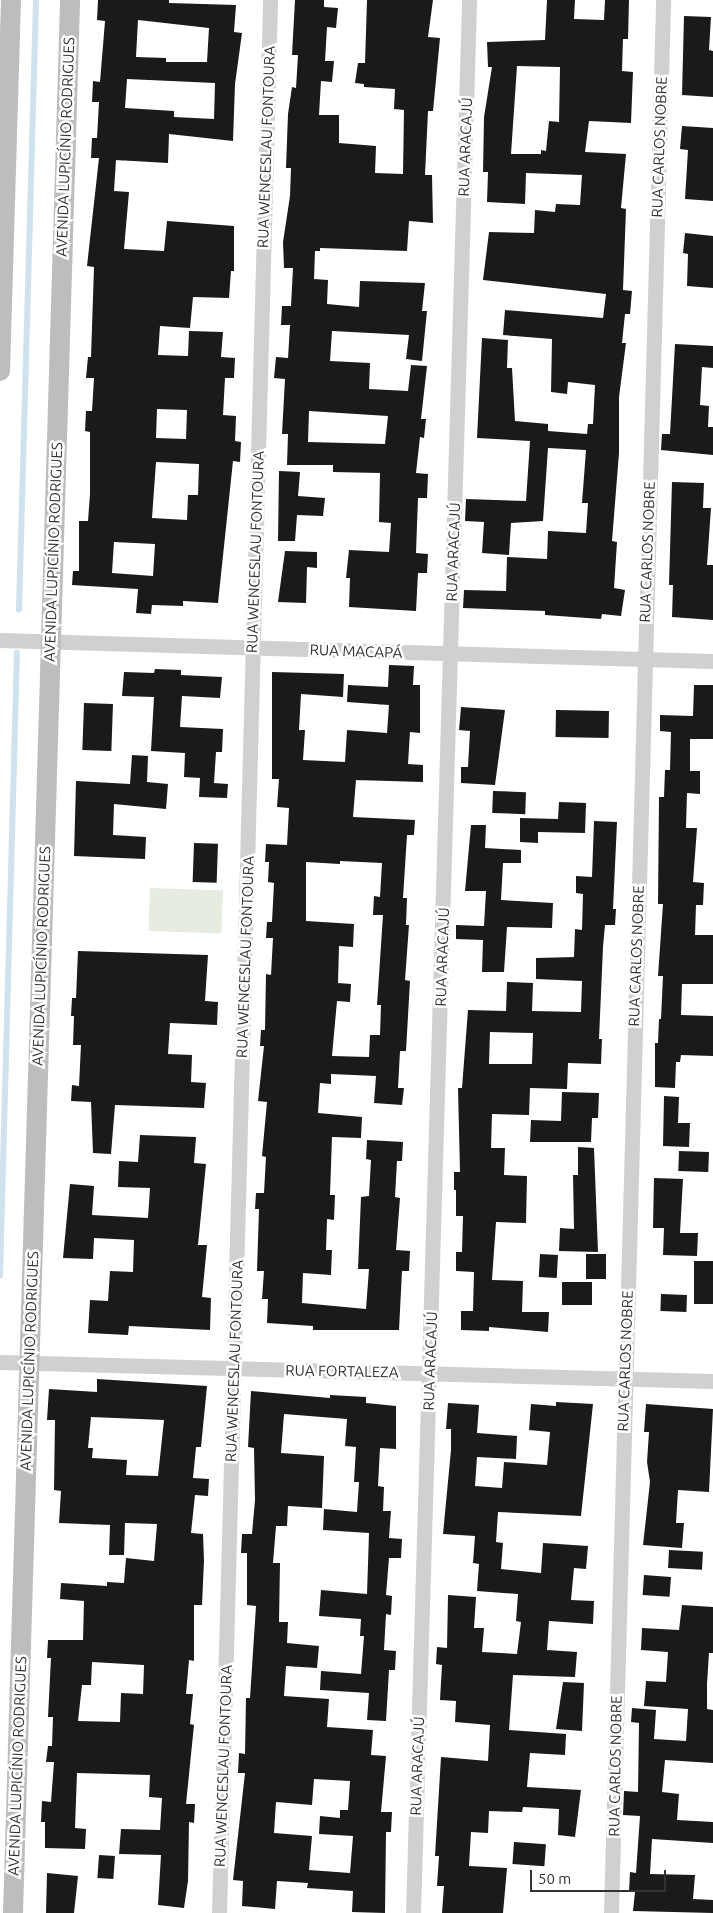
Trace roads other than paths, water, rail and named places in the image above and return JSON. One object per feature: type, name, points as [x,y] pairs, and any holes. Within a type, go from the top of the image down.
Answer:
[{"type":"street","points":[[0,370],[11,0]]},
{"type":"street","name":"AVENIDA LUPICÍNIO RODRIGUES","points":[[13,1913],[70,0]]},
{"type":"street","name":"RUA WENCESLAU FONTOURA","points":[[219,1913],[270,0]]},
{"type":"street","name":"RUA ARACAJÚ","points":[[413,1913],[469,0]]},
{"type":"street","name":"RUA CARLOS NOBRE","points":[[611,1913],[624,1378],[663,0]]},
{"type":"street","name":"RUA MACAPÁ","points":[[0,640],[713,661]]},
{"type":"street","name":"RUA FORTALEZA","points":[[0,1362],[713,1380]]},
{"type":"waterway","points":[[19,610],[36,0]]},
{"type":"waterway","points":[[0,1276],[17,653]]}]
